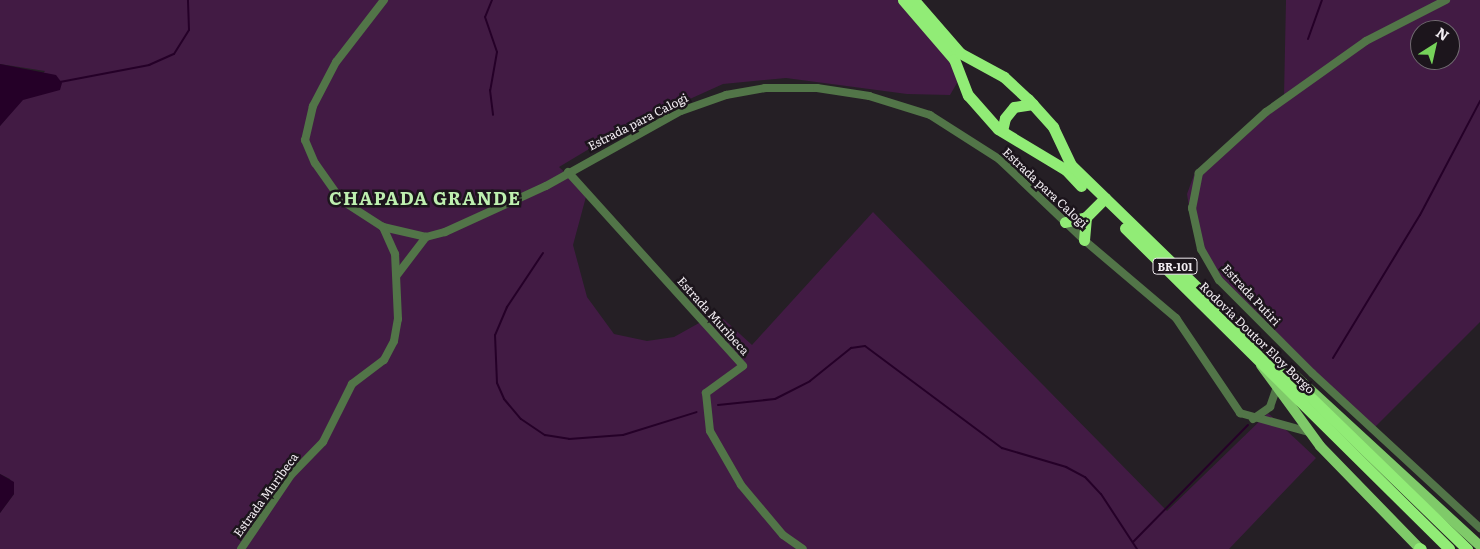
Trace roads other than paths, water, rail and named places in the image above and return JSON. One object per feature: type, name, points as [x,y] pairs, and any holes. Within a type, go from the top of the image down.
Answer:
[{"type":"highway","name":"Rodovia Doutor Eloy Borgo","points":[[903,0],[954,59],[968,95],[1002,131],[1066,170],[1102,201],[1449,549]]},
{"type":"highway","name":"BR-101","points":[[914,0],[960,53],[1004,77],[1033,104],[1054,127],[1072,165],[1102,201],[1280,367]]},
{"type":"highway","points":[[1002,131],[1005,118],[1014,107],[1033,104]]},
{"type":"highway","points":[[1064,222],[1086,218],[1102,201]]},
{"type":"highway","points":[[1084,240],[1086,218]]},
{"type":"highway","points":[[1280,367],[1467,549]]},
{"type":"main road","name":"BR-101","points":[[1258,357],[1276,390],[1309,432],[1420,549]]},
{"type":"main road","name":"BR-101","points":[[1280,367],[1311,388],[1480,546]]},
{"type":"street","points":[[384,0],[336,62],[313,106],[305,140],[315,163],[341,200],[383,227],[426,237],[397,276]]},
{"type":"street","name":"Estrada Putiri","points":[[1446,0],[1366,41],[1266,112],[1199,173],[1192,195],[1201,249],[1219,280],[1312,373],[1439,487],[1480,528]]},
{"type":"street","name":"Estrada para Calogi","points":[[426,237],[505,205],[681,111],[726,95],[765,88],[817,88],[896,103],[962,133],[999,159],[1084,240],[1176,318],[1233,404],[1253,419],[1286,424],[1309,432]]},
{"type":"street","name":"Estrada Muribeca","points":[[568,172],[744,366],[706,394],[710,431],[741,485],[783,534],[803,549]]},
{"type":"street","name":"Estrada Muribeca","points":[[241,549],[291,475],[323,442],[352,384],[384,360],[394,341],[398,319],[395,254],[383,227]]},
{"type":"street","points":[[1253,419],[1270,408],[1276,390]]},
{"type":"street","points":[[1428,496],[1439,487]]},
{"type":"waterway","points":[[60,82],[149,65],[174,54],[189,30],[188,0]]},
{"type":"waterway","points":[[492,0],[485,17],[497,52],[490,90],[493,115]]},
{"type":"waterway","points":[[1308,39],[1322,0]]},
{"type":"waterway","points":[[1333,358],[1420,215],[1480,101]]},
{"type":"waterway","points":[[543,253],[507,307],[495,335],[497,383],[504,399],[521,419],[545,435],[569,439],[623,435],[697,412]]},
{"type":"waterway","points":[[718,405],[775,399],[810,381],[851,348],[865,346],[1002,448],[1066,467],[1085,477],[1101,494],[1137,549]]},
{"type":"waterway","points":[[1133,542],[1248,425]]},
{"type":"district","name":"CHAPADA GRANDE","points":[[425,198]]}]
